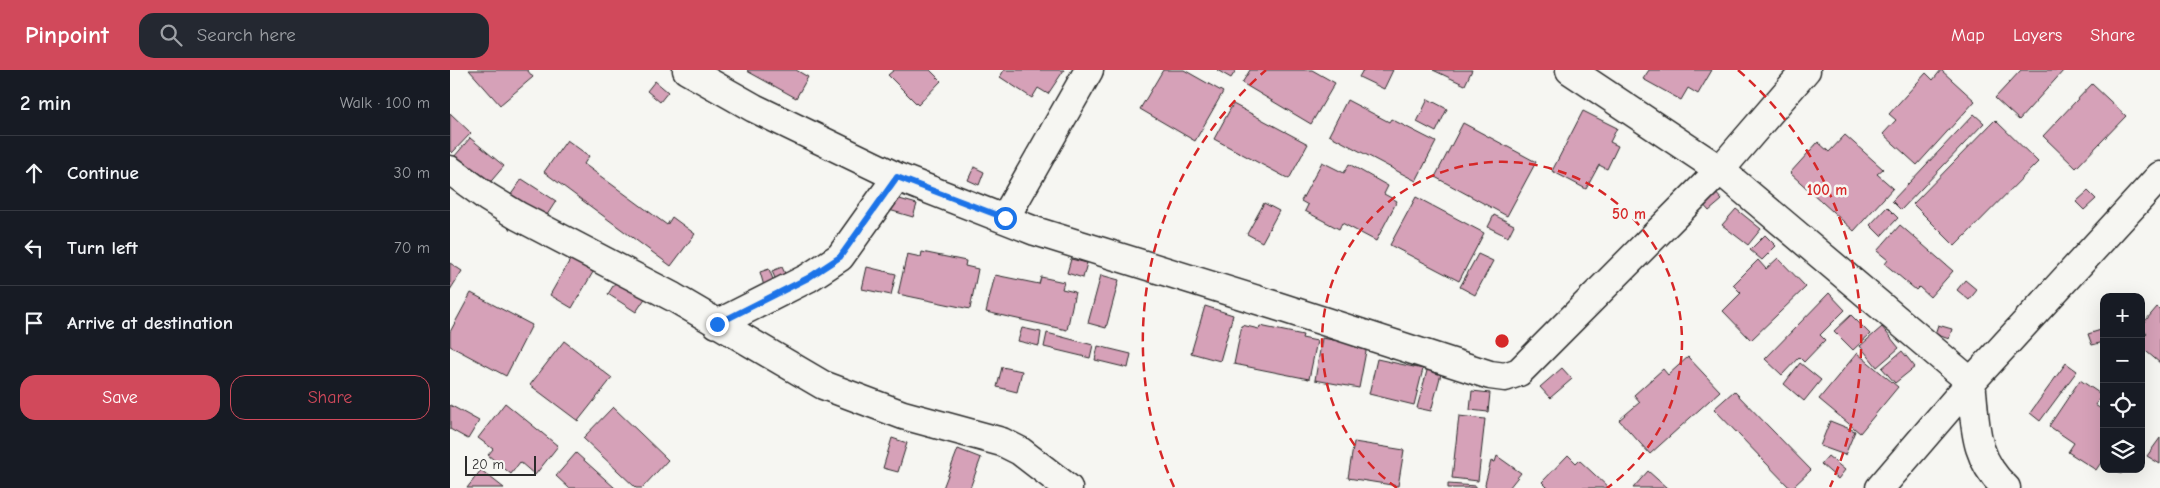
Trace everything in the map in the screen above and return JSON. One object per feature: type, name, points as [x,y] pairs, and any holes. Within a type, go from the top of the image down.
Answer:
[{"type":"street","points":[[687,70],[754,108],[897,177],[1005,218],[1035,232],[1280,307],[1490,375],[1506,377],[1519,372],[1720,170],[1806,70]]},
{"type":"street","points":[[1005,218],[1090,70]]},
{"type":"street","points":[[1570,70],[1720,170],[1972,382],[1976,427],[1981,452],[1987,468],[2006,488]]},
{"type":"street","points":[[450,170],[487,197],[518,216],[673,298],[823,384],[903,415],[1002,442],[1020,451],[1068,488]]},
{"type":"street","points":[[1880,488],[1972,382],[2160,176]]},
{"type":"street","points":[[717,324],[808,278],[840,257],[897,177]]},
{"type":"building","points":[[469,70],[527,70],[533,77],[500,105]]},
{"type":"building","points":[[748,70],[796,70],[808,77],[796,98]]},
{"type":"building","points":[[894,70],[930,70],[941,81],[918,105],[888,75]]},
{"type":"building","points":[[1004,70],[1064,70],[1048,94],[1038,88],[1032,98],[1000,77]]},
{"type":"building","points":[[1163,70],[1184,70],[1223,92],[1195,141],[1140,109]]},
{"type":"building","points":[[1217,70],[1236,70],[1231,78]]},
{"type":"building","points":[[1250,70],[1312,70],[1335,83],[1311,124],[1242,83]]},
{"type":"building","points":[[1363,70],[1393,70],[1384,89],[1359,77]]},
{"type":"building","points":[[1433,70],[1472,70],[1465,85]]},
{"type":"building","points":[[1649,70],[1712,70],[1698,94],[1688,88],[1681,100],[1643,79]]},
{"type":"building","points":[[1941,70],[1975,101],[1917,165],[1883,134],[1896,120],[1889,114],[1926,73],[1933,80]]},
{"type":"building","points":[[2021,70],[2064,70],[2019,120],[1995,98]]},
{"type":"building","points":[[655,81],[668,92],[660,102],[647,91]]},
{"type":"building","points":[[2092,84],[2126,116],[2076,168],[2043,136]]},
{"type":"building","points":[[1428,99],[1447,109],[1436,132],[1417,122]]},
{"type":"building","points":[[1347,100],[1389,122],[1391,119],[1436,142],[1416,181],[1329,135]]},
{"type":"building","points":[[1233,104],[1308,144],[1289,179],[1214,139]]},
{"type":"building","points":[[1583,111],[1617,128],[1610,142],[1618,146],[1607,169],[1599,165],[1586,189],[1552,171]]},
{"type":"building","points":[[450,113],[471,133],[452,153],[450,151]]},
{"type":"building","points":[[1974,114],[1984,123],[1901,210],[1892,201]]},
{"type":"building","points":[[1995,120],[2038,162],[1955,246],[1913,204]]},
{"type":"building","points":[[1463,123],[1536,162],[1507,216],[1435,177]]},
{"type":"building","points":[[1845,135],[1883,169],[1877,174],[1893,188],[1854,231],[1790,173],[1818,142],[1829,152]]},
{"type":"building","points":[[470,138],[504,166],[487,186],[454,157]]},
{"type":"building","points":[[567,140],[589,156],[584,164],[667,225],[672,217],[695,234],[671,266],[544,172]]},
{"type":"building","points":[[1322,162],[1344,173],[1349,164],[1388,186],[1384,194],[1397,201],[1376,241],[1342,223],[1339,229],[1305,211],[1308,205],[1301,201]]},
{"type":"building","points":[[974,167],[984,172],[979,185],[968,180]]},
{"type":"building","points":[[522,179],[556,201],[545,218],[510,196]]},
{"type":"building","points":[[1714,191],[1722,200],[1709,211],[1701,202]]},
{"type":"building","points":[[2088,191],[2096,199],[2084,210],[2076,202]]},
{"type":"building","points":[[1416,197],[1484,233],[1459,281],[1390,245]]},
{"type":"building","points":[[896,198],[917,204],[913,217],[889,210]]},
{"type":"building","points":[[1264,203],[1279,211],[1262,242],[1247,234]]},
{"type":"building","points":[[1887,207],[1898,218],[1881,236],[1870,225]]},
{"type":"building","points":[[1736,209],[1761,229],[1748,245],[1722,225]]},
{"type":"building","points":[[1494,215],[1514,225],[1508,237],[1488,227]]},
{"type":"building","points":[[1900,225],[1953,271],[1930,297],[1919,287],[1916,290],[1885,264],[1888,260],[1877,251]]},
{"type":"building","points":[[1765,235],[1776,246],[1762,260],[1750,250]]},
{"type":"building","points":[[922,252],[966,261],[965,266],[978,269],[970,309],[898,294],[907,254],[921,257]]},
{"type":"building","points":[[574,253],[596,267],[572,308],[550,295]]},
{"type":"building","points":[[1478,254],[1493,261],[1475,295],[1460,287]]},
{"type":"building","points":[[1778,258],[1806,287],[1751,340],[1723,311],[1741,293],[1733,285],[1758,260],[1766,269]]},
{"type":"building","points":[[1071,259],[1087,263],[1083,278],[1067,273]]},
{"type":"building","points":[[450,263],[462,271],[450,290]]},
{"type":"building","points":[[782,267],[787,278],[777,283],[772,271]]},
{"type":"building","points":[[867,267],[896,274],[891,295],[862,289]]},
{"type":"building","points":[[769,269],[774,282],[764,286],[760,272]]},
{"type":"building","points":[[620,275],[648,294],[636,312],[608,294]]},
{"type":"building","points":[[995,275],[1039,284],[1041,277],[1064,282],[1062,289],[1075,292],[1067,330],[986,312]]},
{"type":"building","points":[[1101,275],[1119,280],[1106,328],[1088,323]]},
{"type":"building","points":[[1965,280],[1977,290],[1969,300],[1957,290]]},
{"type":"building","points":[[471,293],[532,325],[506,376],[450,346],[450,332]]},
{"type":"building","points":[[1829,293],[1845,310],[1820,335],[1825,340],[1804,362],[1799,357],[1782,375],[1765,359]]},
{"type":"building","points":[[1205,306],[1233,315],[1220,361],[1191,353]]},
{"type":"building","points":[[2157,307],[2160,310],[2160,363],[2145,350],[2145,335],[2147,333],[2145,331],[2145,321]]},
{"type":"building","points":[[1851,315],[1870,334],[1853,350],[1834,331]]},
{"type":"building","points":[[1242,325],[1259,329],[1260,326],[1303,335],[1302,338],[1317,341],[1309,379],[1234,364]]},
{"type":"building","points":[[1938,325],[1952,329],[1949,339],[1935,334]]},
{"type":"building","points":[[1882,327],[1899,348],[1877,367],[1860,346]]},
{"type":"building","points":[[1022,328],[1041,332],[1039,346],[1018,341]]},
{"type":"building","points":[[2100,330],[2100,343],[2092,345],[2088,334]]},
{"type":"building","points":[[1047,333],[1093,345],[1090,358],[1044,347]]},
{"type":"building","points":[[1322,338],[1367,346],[1359,388],[1315,380]]},
{"type":"building","points":[[564,341],[612,378],[578,421],[530,385]]},
{"type":"building","points":[[1098,346],[1131,354],[1128,368],[1095,360]]},
{"type":"building","points":[[1902,351],[1915,367],[1895,383],[1882,368]]},
{"type":"building","points":[[1857,353],[1898,387],[1860,433],[1819,399]]},
{"type":"building","points":[[1688,357],[1720,391],[1650,454],[1619,420],[1640,402],[1634,395],[1663,369],[1668,375]]},
{"type":"building","points":[[1377,359],[1423,369],[1414,405],[1369,394]]},
{"type":"building","points":[[1800,363],[1821,380],[1804,401],[1784,384]]},
{"type":"building","points":[[2066,363],[2077,371],[2040,421],[2030,413]]},
{"type":"building","points":[[1002,367],[1022,371],[1017,392],[997,387]]},
{"type":"building","points":[[1428,367],[1442,370],[1431,411],[1417,408]]},
{"type":"building","points":[[1562,368],[1572,379],[1550,398],[1540,387]]},
{"type":"building","points":[[2080,380],[2100,394],[2100,398],[2095,405],[2100,408],[2100,464],[2096,470],[2068,452],[2074,443],[2049,426]]},
{"type":"building","points":[[1472,391],[1490,393],[1488,412],[1470,410]]},
{"type":"building","points":[[1734,391],[1811,470],[1792,488],[1714,409]]},
{"type":"building","points":[[505,403],[558,446],[535,475],[520,462],[511,474],[488,455],[493,449],[478,438]]},
{"type":"building","points":[[450,405],[479,421],[468,439],[450,429]]},
{"type":"building","points":[[613,407],[668,460],[642,488],[636,488],[583,438]]},
{"type":"building","points":[[1459,416],[1485,419],[1478,481],[1452,478]]},
{"type":"building","points":[[1830,421],[1855,431],[1845,455],[1820,446]]},
{"type":"building","points":[[892,438],[907,443],[898,472],[883,468]]},
{"type":"building","points":[[2160,438],[2160,464],[2147,456]]},
{"type":"building","points":[[1354,442],[1404,450],[1398,486],[1348,478]]},
{"type":"building","points":[[958,449],[981,458],[970,488],[943,488]]},
{"type":"building","points":[[576,453],[615,488],[569,488],[556,476]]},
{"type":"building","points":[[1568,455],[1576,463],[1579,460],[1609,488],[1548,488],[1542,482]]},
{"type":"building","points":[[1497,456],[1521,473],[1509,488],[1486,488],[1485,484],[1491,461],[1495,462]]},
{"type":"building","points":[[1828,456],[1845,470],[1838,479],[1821,464]]},
{"type":"building","points":[[481,470],[504,488],[467,488]]},
{"type":"building","points":[[1648,471],[1667,488],[1633,488]]},
{"type":"building","points":[[1448,484],[1476,486],[1476,488],[1448,488]]},
{"type":"route","points":[[717,324],[737,312],[808,278],[840,257],[897,177],[1005,218]]}]
